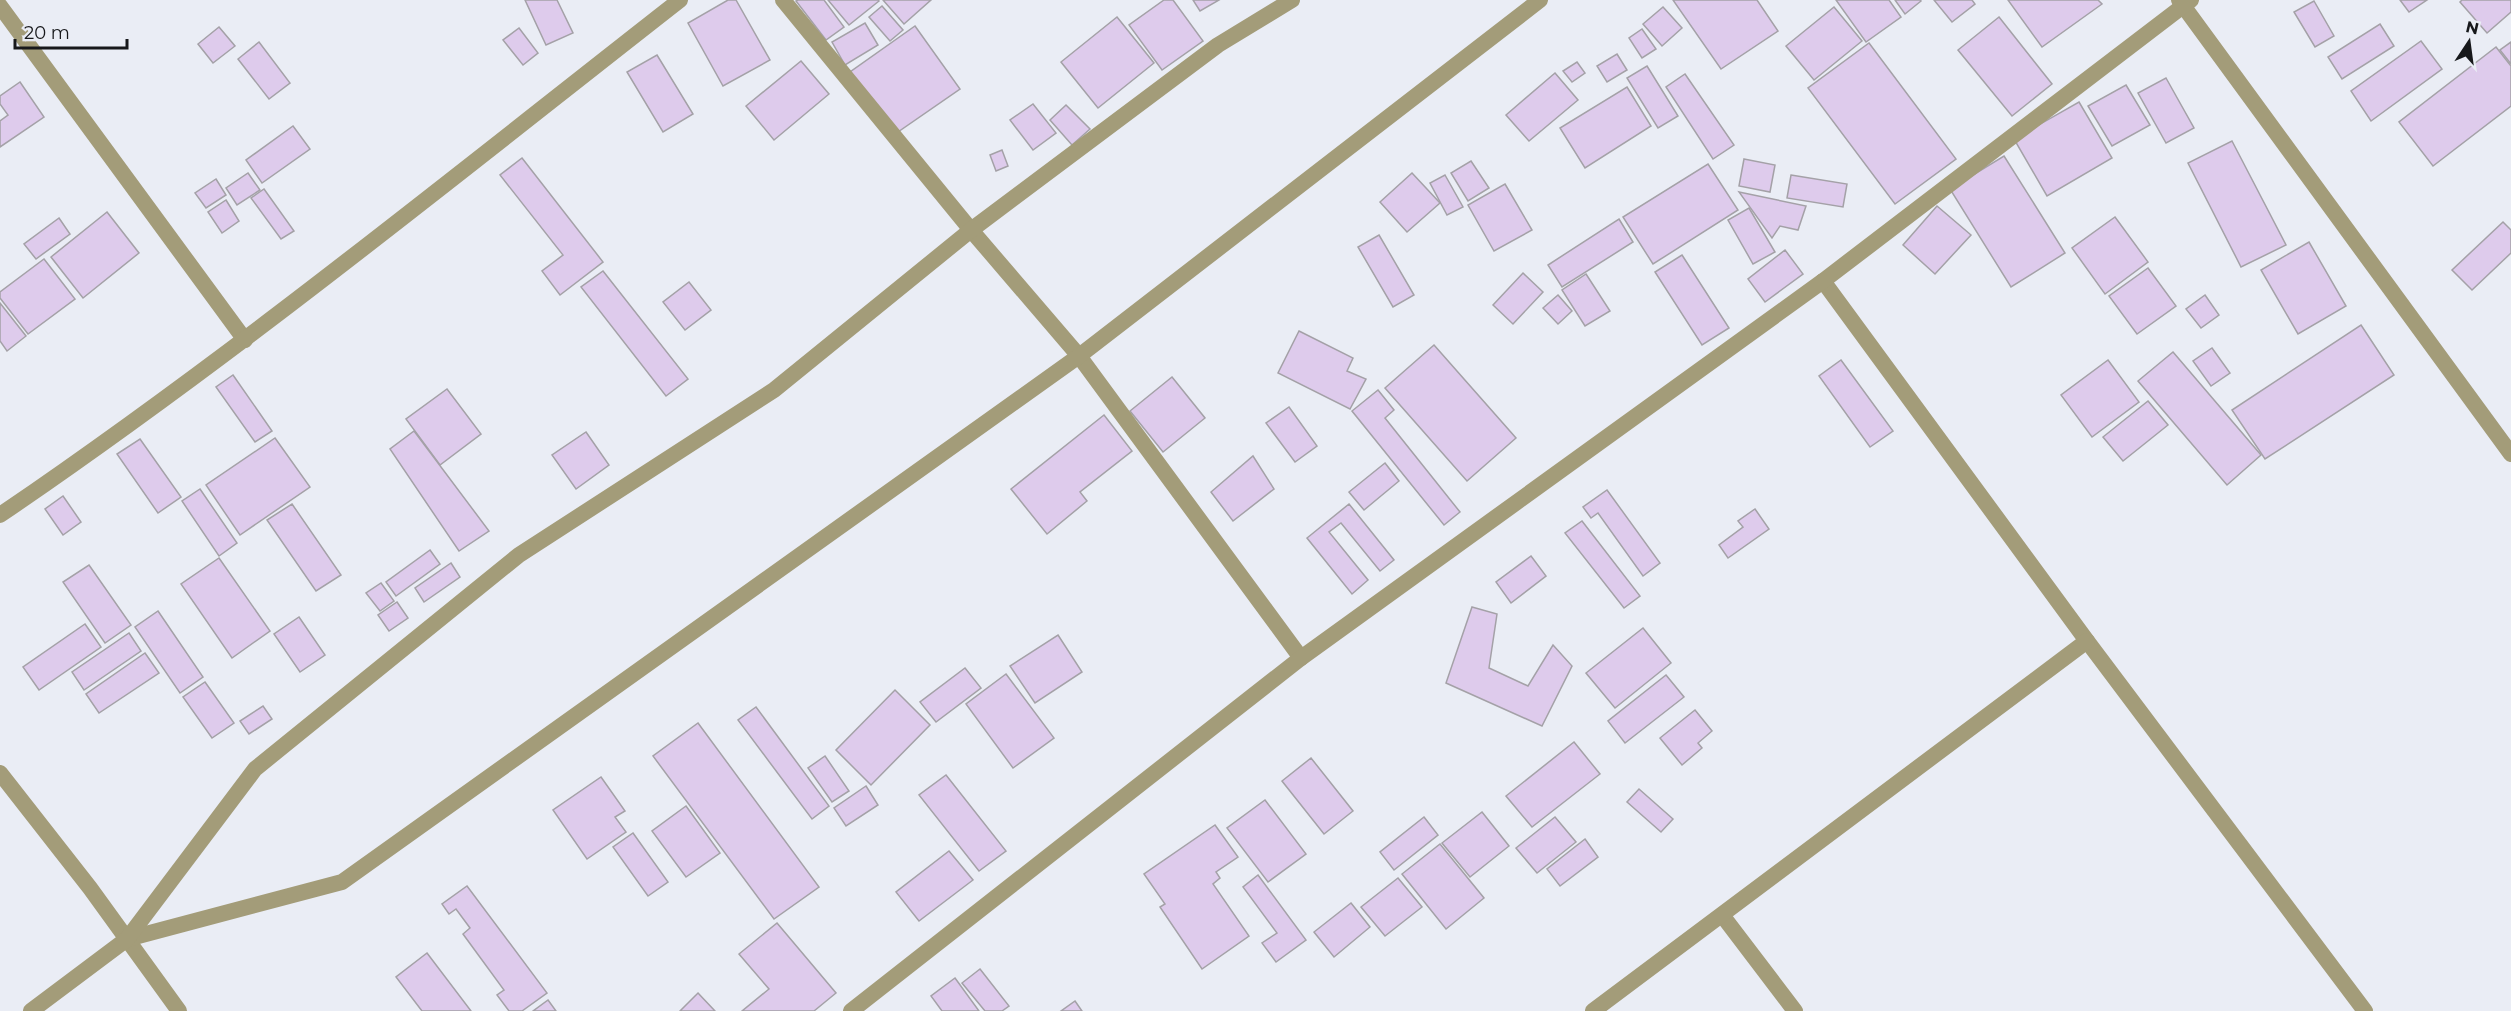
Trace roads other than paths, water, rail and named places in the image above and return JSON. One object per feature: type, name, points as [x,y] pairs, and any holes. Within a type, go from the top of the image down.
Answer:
[{"type":"street","points":[[0,515],[67,470],[244,340],[680,0]]},
{"type":"street","points":[[783,0],[971,230],[1079,356],[1301,658]]},
{"type":"street","points":[[31,1011],[127,939],[255,769],[519,555],[774,390],[971,230],[1218,45],[1292,0]]},
{"type":"street","points":[[127,939],[342,882],[1079,356],[1540,0]]},
{"type":"street","points":[[851,1011],[1301,658],[1823,281],[2184,2],[2511,454]]},
{"type":"street","points":[[0,6],[244,340]]},
{"type":"street","points":[[1823,281],[2088,641],[2365,1011]]},
{"type":"street","points":[[1593,1011],[2088,641]]},
{"type":"street","points":[[0,773],[179,1011]]},
{"type":"street","points":[[1722,915],[1795,1011]]}]
